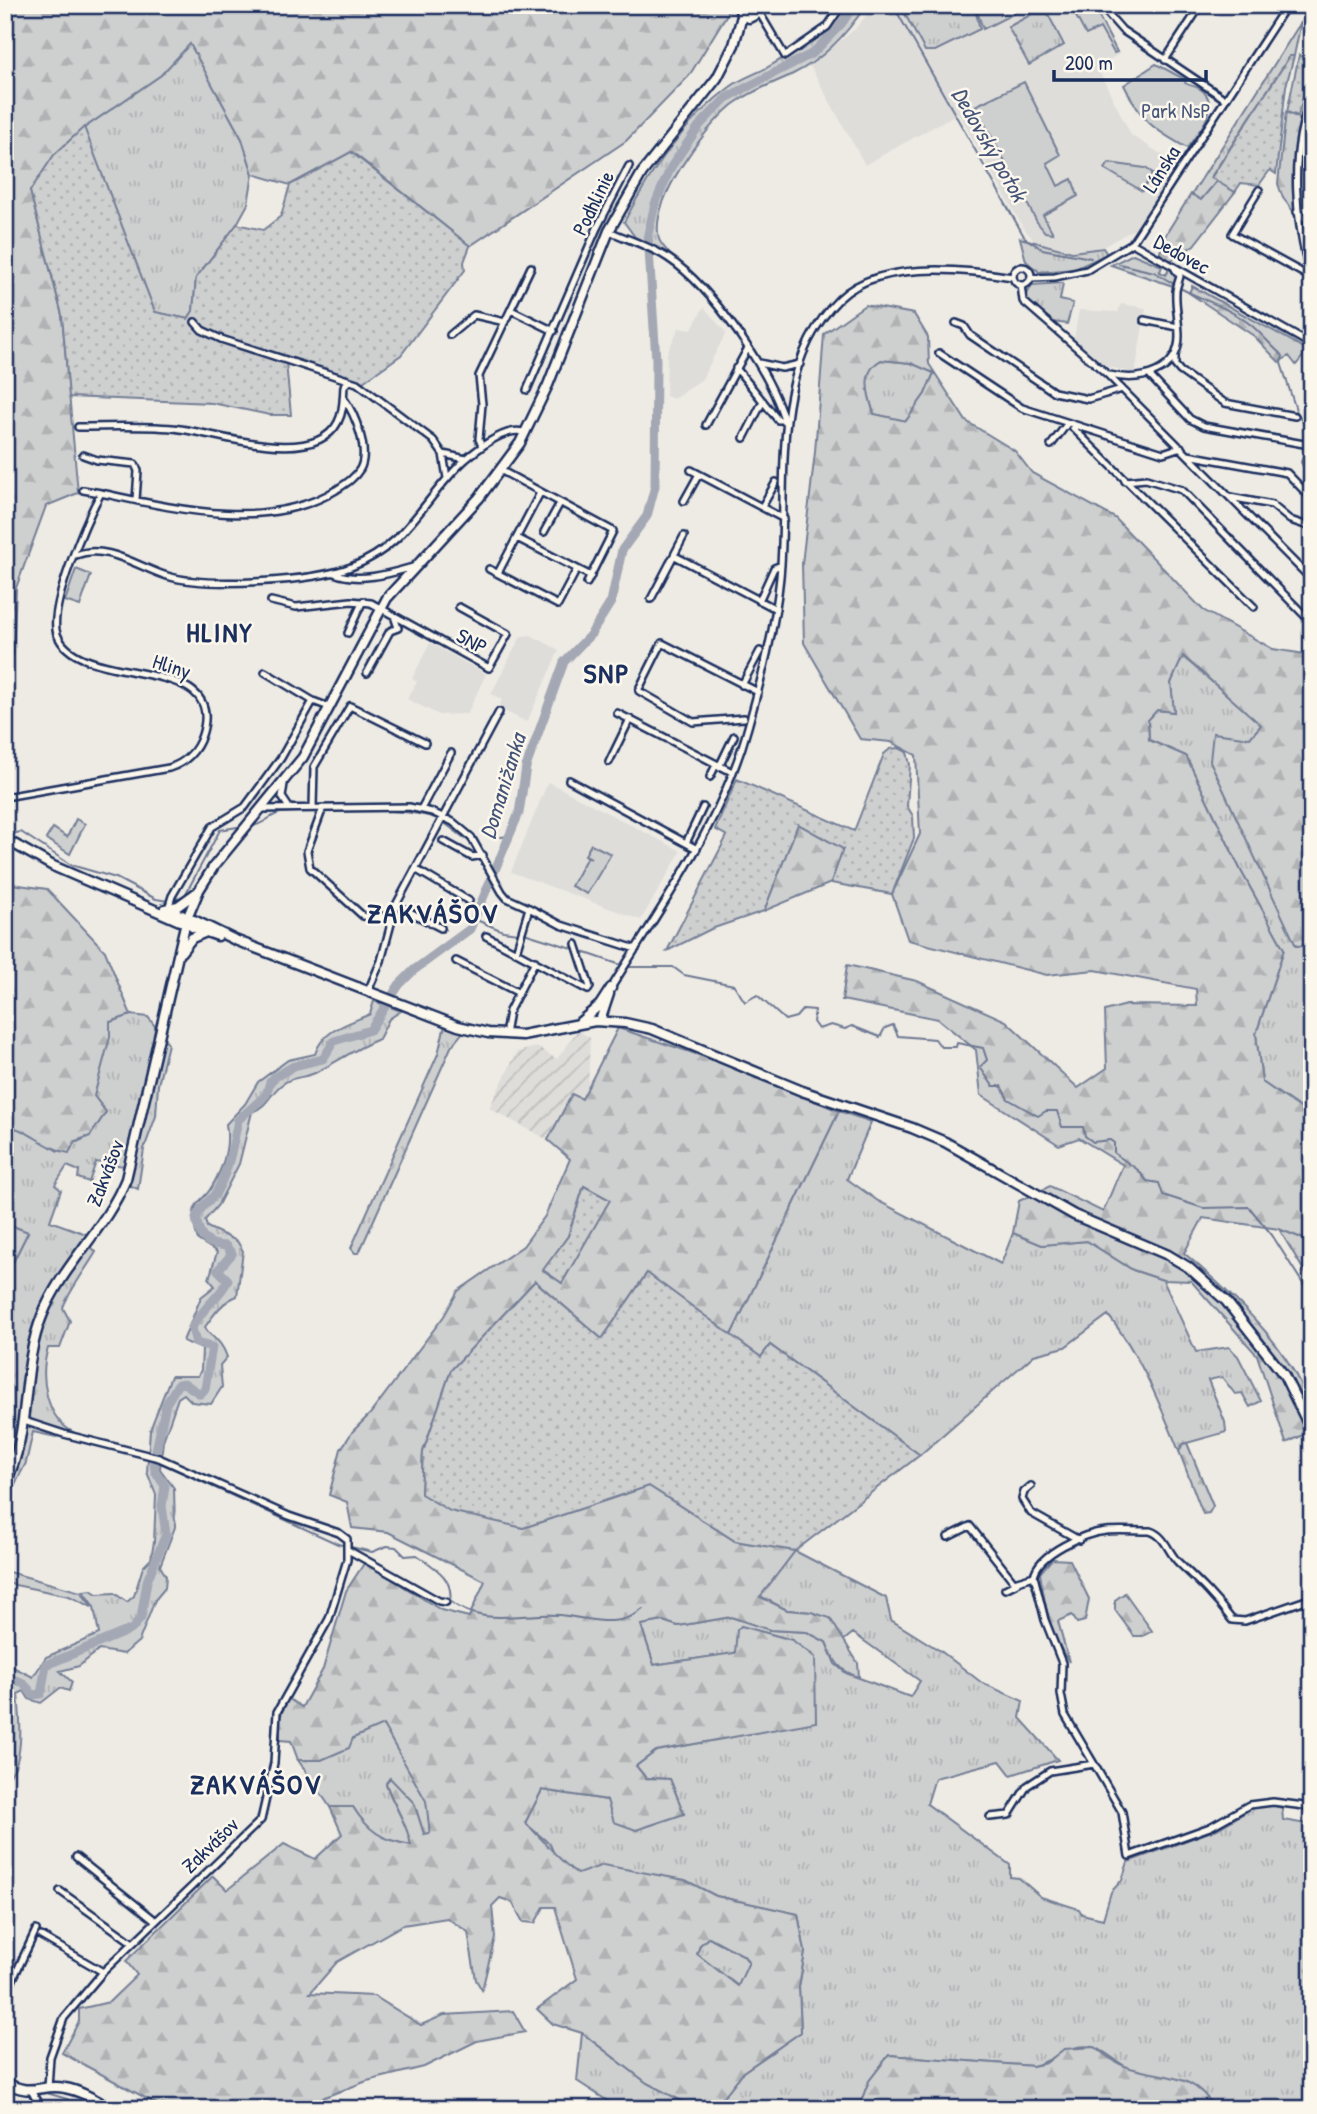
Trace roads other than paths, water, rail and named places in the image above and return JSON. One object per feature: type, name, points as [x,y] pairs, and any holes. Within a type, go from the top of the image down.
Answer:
[{"type":"street","points":[[739,5],[770,33],[785,56],[827,27],[842,5]]},
{"type":"street","points":[[1100,5],[1122,30],[1225,99]]},
{"type":"street","points":[[1165,60],[1201,5]]},
{"type":"street","name":"Lánska","points":[[1132,243],[1287,5]]},
{"type":"street","points":[[165,909],[186,901],[199,890],[239,834],[284,784],[303,757],[382,608],[413,567],[502,471],[526,433],[609,231],[642,173],[712,85],[752,14]]},
{"type":"street","points":[[1311,275],[1296,205],[1303,120],[1312,96]]},
{"type":"street","name":"Podhlinie","points":[[527,390],[586,255],[629,166]]},
{"type":"street","points":[[1259,190],[1232,234],[1311,275]]},
{"type":"street","points":[[1296,205],[1300,218],[1312,225]]},
{"type":"street","points":[[1300,229],[1312,225]]},
{"type":"street","points":[[609,231],[658,252],[680,267],[701,288],[758,363],[775,391],[787,429]]},
{"type":"street","name":"Dedovec","points":[[1031,278],[1055,277],[1087,270],[1132,243],[1312,345]]},
{"type":"street","name":"Podhlinie","points":[[586,255],[597,259]]},
{"type":"street","points":[[482,446],[479,439],[482,404],[479,376],[531,267]]},
{"type":"street","name":"Dedovec","points":[[800,364],[821,323],[838,300],[855,288],[876,280],[944,269],[1013,277],[1015,270],[1022,267],[1028,270],[1031,278]]},
{"type":"street","name":"Dedovec","points":[[1174,268],[1180,279],[1176,289],[1178,327],[1175,355]]},
{"type":"street","points":[[1013,277],[1021,285],[1023,301],[1107,374],[1312,580]]},
{"type":"street","name":"Dedovec","points":[[1021,285],[1027,284],[1031,278]]},
{"type":"street","points":[[511,310],[554,331]]},
{"type":"street","points":[[450,335],[474,315],[505,322]]},
{"type":"street","points":[[1144,320],[1178,327]]},
{"type":"street","points":[[195,322],[202,330],[221,339],[361,386],[433,440],[443,454],[447,478]]},
{"type":"street","points":[[956,323],[964,326],[970,335],[1054,392],[1087,399],[1122,389]]},
{"type":"street","points":[[706,425],[748,348]]},
{"type":"street","points":[[939,353],[1017,406],[1093,433],[1163,453],[1181,447]]},
{"type":"street","points":[[1107,374],[1124,377],[1150,376],[1175,355]]},
{"type":"street","points":[[1175,355],[1175,365],[1180,371],[1226,403],[1295,416]]},
{"type":"street","points":[[576,1025],[600,1004],[611,988],[697,849],[732,772],[758,692],[776,609],[784,519],[787,429],[791,394],[800,364],[782,368],[758,363]]},
{"type":"street","points":[[736,368],[778,420],[785,420]]},
{"type":"street","points":[[1159,371],[1180,371]]},
{"type":"street","points":[[1150,376],[1197,423],[1304,444]]},
{"type":"street","points":[[78,427],[181,429],[268,446],[292,446],[315,440],[332,430],[341,416],[344,386],[349,381]]},
{"type":"street","points":[[83,490],[183,509],[262,513],[293,510],[319,500],[352,479],[363,463],[363,446],[351,409],[344,399]]},
{"type":"street","points":[[744,438],[763,401]]},
{"type":"street","points":[[1069,425],[1254,607]]},
{"type":"street","points":[[1051,445],[1069,425]]},
{"type":"street","points":[[76,555],[90,551],[107,554],[165,575],[195,580],[231,582],[334,573],[363,562],[395,540],[447,478],[482,446],[514,431],[526,433]]},
{"type":"street","points":[[1086,442],[1093,433]]},
{"type":"street","points":[[443,454],[466,459]]},
{"type":"street","points":[[1188,454],[1287,473],[1312,499]]},
{"type":"street","points":[[83,455],[97,460],[127,460],[135,464],[138,471],[136,500]]},
{"type":"street","points":[[691,470],[763,505],[784,519]]},
{"type":"street","points":[[502,471],[613,531],[587,583]]},
{"type":"street","points":[[684,501],[699,474]]},
{"type":"street","points":[[1125,481],[1146,479],[1182,490],[1312,623]]},
{"type":"street","points":[[763,505],[776,482]]},
{"type":"street","name":"Hliny","points":[[5,797],[173,767],[193,751],[203,732],[205,718],[201,702],[186,685],[109,667],[78,655],[62,643],[56,630],[57,606],[83,529],[101,493]]},
{"type":"street","points":[[498,573],[540,493]]},
{"type":"street","points":[[1230,497],[1272,505],[1290,520],[1311,527]]},
{"type":"street","points":[[544,532],[560,503]]},
{"type":"street","points":[[651,599],[684,536]]},
{"type":"street","points":[[517,538],[591,576]]},
{"type":"street","points":[[675,556],[776,609]]},
{"type":"street","points":[[759,601],[774,568],[781,565]]},
{"type":"street","points":[[334,573],[344,577],[364,577],[413,567]]},
{"type":"street","points":[[489,569],[558,605],[577,569]]},
{"type":"street","points":[[271,601],[296,607],[363,601],[382,608]]},
{"type":"street","points":[[348,633],[363,601]]},
{"type":"street","name":"SNP","points":[[382,608],[489,667],[508,634],[459,607]]},
{"type":"street","points":[[367,673],[390,631],[398,628],[394,616]]},
{"type":"street","points":[[744,718],[693,722],[639,689],[662,643],[758,692]]},
{"type":"street","points":[[742,685],[760,651]]},
{"type":"street","points":[[265,672],[313,701],[329,707]]},
{"type":"street","points":[[165,909],[212,827],[245,807],[281,758],[313,701]]},
{"type":"street","points":[[313,807],[314,767],[349,706],[425,743]]},
{"type":"street","points":[[368,991],[381,961],[391,914],[417,870],[499,712]]},
{"type":"street","points":[[617,713],[732,772]]},
{"type":"street","points":[[609,762],[629,719]]},
{"type":"street","points":[[710,777],[734,736]]},
{"type":"street","points":[[421,809],[451,753]]},
{"type":"street","points":[[569,780],[697,849]]},
{"type":"street","points":[[284,784],[282,797],[289,806]]},
{"type":"street","points":[[261,809],[289,806],[313,807],[322,811],[421,809],[471,837],[507,898],[561,925],[636,949]]},
{"type":"street","points":[[686,844],[704,807]]},
{"type":"street","points":[[322,811],[307,851],[310,868],[363,916],[377,918],[391,914]]},
{"type":"street","points":[[5,839],[53,866],[208,932],[472,1030],[505,1035],[534,1033],[600,1021],[652,1029],[802,1091],[912,1128],[972,1157],[1013,1183],[1074,1215],[1168,1255],[1188,1267],[1226,1301],[1284,1375],[1312,1432]]},
{"type":"street","points":[[443,841],[472,857],[482,855]]},
{"type":"street","points":[[417,870],[469,901]]},
{"type":"street","name":"Zakvášov","points":[[5,1484],[15,1459],[24,1421],[30,1357],[42,1314],[59,1283],[112,1210],[126,1179],[186,921],[199,890]]},
{"type":"street","points":[[396,905],[441,928]]},
{"type":"street","points":[[149,907],[182,915],[186,921]]},
{"type":"street","points":[[516,952],[529,908]]},
{"type":"street","points":[[186,921],[194,920],[235,940]]},
{"type":"street","points":[[178,957],[192,938],[208,932]]},
{"type":"street","points":[[486,936],[588,990],[590,986],[576,944]]},
{"type":"street","points":[[456,961],[519,993]]},
{"type":"street","points":[[505,1035],[509,1011],[535,961]]},
{"type":"street","points":[[600,1021],[611,988]]},
{"type":"street","points":[[608,998],[616,1016],[625,1023]]},
{"type":"street","points":[[600,1004],[600,1021]]},
{"type":"street","points":[[24,1421],[156,1457],[289,1516],[340,1533],[347,1547],[439,1601],[446,1602]]},
{"type":"street","points":[[1031,1486],[1024,1492],[1022,1499],[1031,1513],[1079,1540]]},
{"type":"street","points":[[948,1537],[970,1526],[1011,1580],[1017,1583]]},
{"type":"street","points":[[1312,1598],[1238,1622],[1232,1620],[1208,1588],[1177,1562],[1158,1534],[1104,1531],[1048,1556],[1035,1570],[1034,1576],[1047,1629],[1062,1663],[1061,1694],[1065,1715],[1122,1812],[1129,1856],[1210,1827],[1249,1805],[1273,1802],[1312,1807]]},
{"type":"street","name":"Zakvášov","points":[[48,2089],[50,2057],[59,2029],[103,1972],[263,1816],[274,1763],[277,1712],[287,1689],[329,1619],[341,1585],[347,1547]]},
{"type":"street","points":[[1005,1589],[1034,1576]]},
{"type":"street","points":[[990,1817],[1009,1815],[1027,1786],[1050,1771],[1094,1764]]},
{"type":"street","points":[[76,1857],[156,1921]]},
{"type":"street","points":[[60,1891],[133,1943]]},
{"type":"street","points":[[5,1996],[36,1930]]},
{"type":"street","points":[[41,1937],[103,1972]]},
{"type":"street","points":[[5,2082],[32,2092],[48,2089],[78,2091],[112,2109]]},
{"type":"street","points":[[32,2092],[41,2109]]},
{"type":"waterway","name":"Domanižanka","points":[[5,1681],[18,1681],[33,1695],[41,1694],[46,1665],[132,1629],[141,1618],[147,1581],[166,1534],[162,1506],[165,1486],[155,1471],[154,1460],[166,1404],[178,1384],[184,1383],[200,1394],[205,1389],[212,1347],[196,1343],[192,1328],[225,1286],[228,1280],[218,1270],[232,1254],[226,1246],[213,1244],[205,1239],[196,1218],[215,1195],[225,1174],[238,1120],[266,1095],[270,1082],[275,1077],[294,1066],[323,1059],[334,1041],[370,1030],[399,985],[414,970],[470,929],[519,813],[526,767],[564,662],[591,634],[611,602],[622,550],[647,516],[655,486],[656,360],[648,234],[655,204],[671,167],[699,126],[726,98],[813,53],[842,23],[854,5]]},
{"type":"waterway","name":"Dedovský potok","points":[[893,5],[1025,238],[1042,249],[1091,258]]},
{"type":"waterway","name":"Dedovský potok","points":[[1119,264],[1154,272],[1174,284]]},
{"type":"waterway","name":"Dedovský potok","points":[[1182,289],[1243,319],[1283,356],[1281,363],[1296,410],[1308,431],[1306,451],[1301,462],[1312,484]]},
{"type":"waterway","points":[[252,826],[281,813],[317,811],[405,812],[438,819]]},
{"type":"waterway","points":[[443,822],[471,843]]},
{"type":"waterway","points":[[174,900],[185,895],[220,830],[243,826]]},
{"type":"waterway","points":[[6,835],[21,832],[71,865],[116,878],[156,899],[168,901]]},
{"type":"waterway","name":"Domanižanka","points":[[501,837],[509,836]]},
{"type":"waterway","points":[[474,919],[503,931],[518,933]]},
{"type":"waterway","points":[[524,933],[575,949]]},
{"type":"waterway","points":[[580,951],[621,965]]},
{"type":"waterway","points":[[627,967],[673,967],[684,975],[734,985],[745,1002],[757,995],[785,1020],[796,1017],[803,1009],[815,1010],[813,1022],[818,1029],[831,1025],[845,1029],[852,1026],[880,1037],[885,1028],[893,1025],[898,1036],[935,1039],[941,1047],[956,1047],[957,1043],[983,1048],[987,1060],[980,1067],[993,1086],[1001,1086],[1008,1099],[1038,1116],[1046,1111],[1057,1111],[1062,1127],[1083,1127],[1085,1136],[1093,1142],[1110,1140],[1114,1143],[1114,1153],[1138,1170],[1147,1181],[1159,1183],[1163,1195],[1203,1208],[1249,1207],[1272,1235],[1312,1298]]},
{"type":"waterway","points":[[154,1460],[338,1544],[372,1552],[387,1546],[396,1547],[405,1556],[417,1555],[446,1580],[450,1601],[475,1614],[489,1617],[560,1615],[614,1621],[634,1615],[643,1609]]},
{"type":"waterway","name":"Domanižanka","points":[[5,1700],[10,1718],[5,1750]]},
{"type":"waterway","points":[[5,2077],[12,2081]]},
{"type":"waterway","points":[[40,2091],[67,2099],[84,2109]]},
{"type":"district","name":"HLINY","points":[[220,632]]},
{"type":"district","name":"SNP","points":[[607,673]]},
{"type":"district","name":"ZAKVÁŠOV","points":[[433,913]]},
{"type":"district","name":"ZAKVÁŠOV","points":[[256,1784]]},
{"type":"park label","name":"Park NsP","points":[[1176,110]]}]
